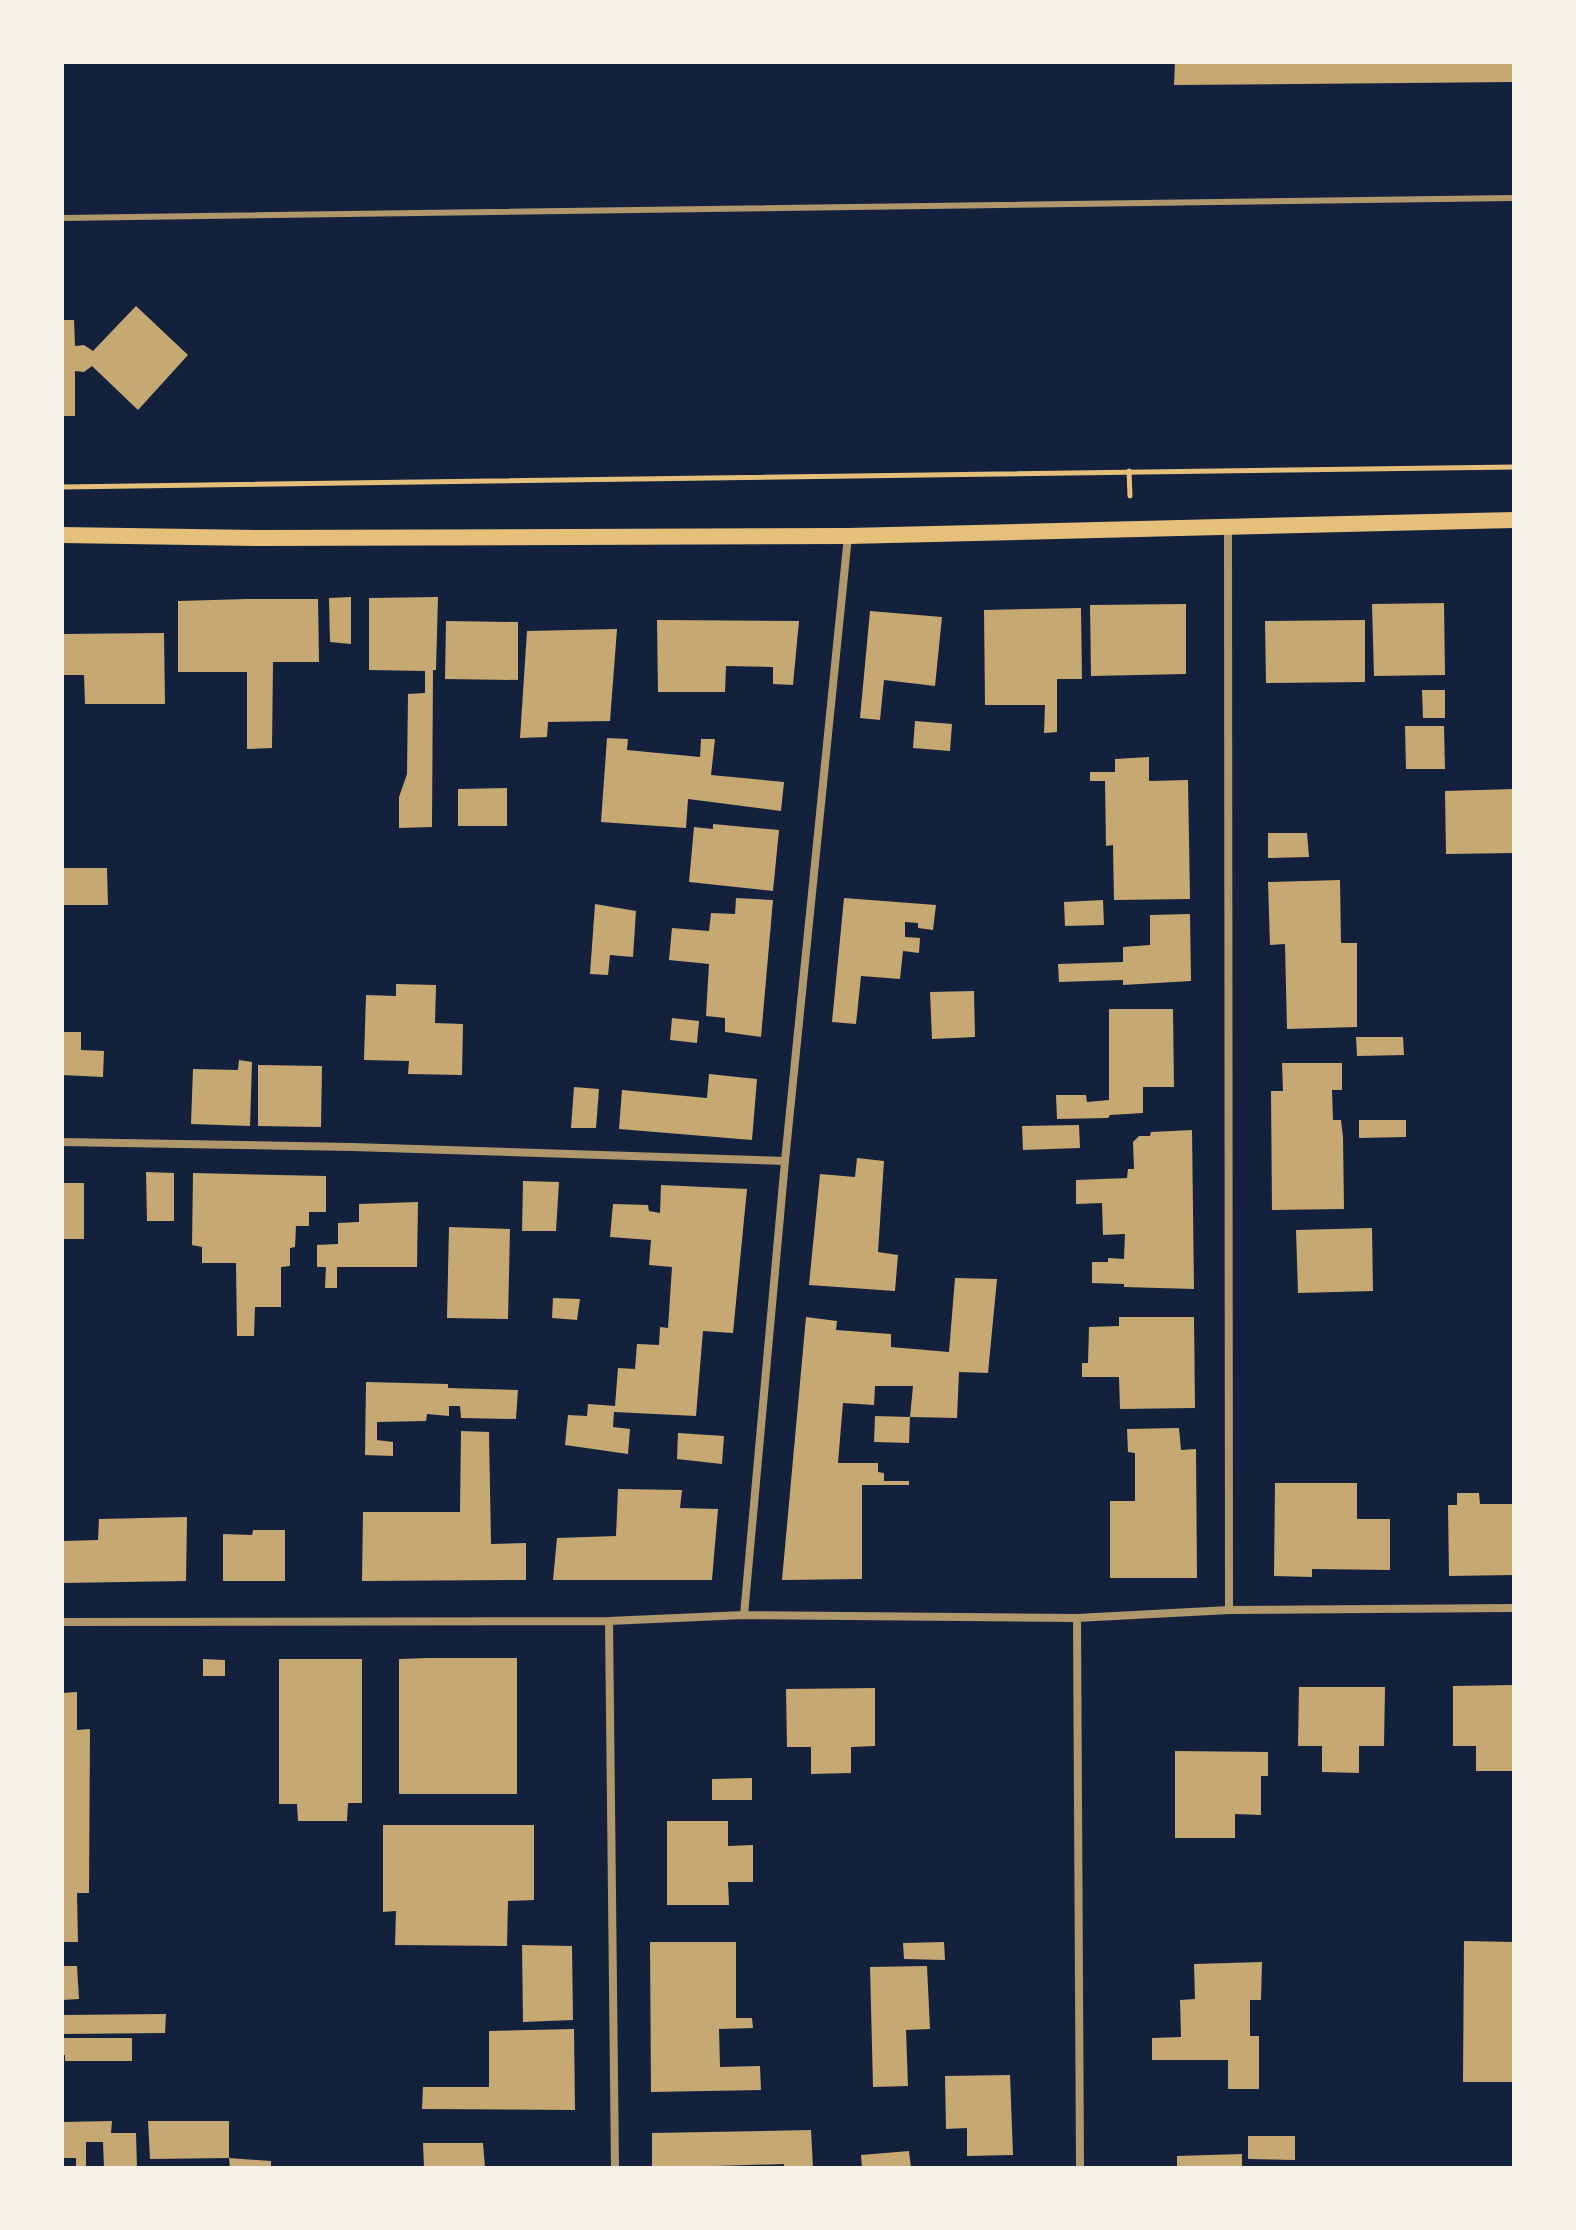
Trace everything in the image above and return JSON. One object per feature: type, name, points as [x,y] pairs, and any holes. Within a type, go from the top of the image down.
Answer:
[{"type":"main road","points":[[62,535],[257,538],[848,536],[1514,520]]},
{"type":"street","points":[[1228,527],[1229,1610]]},
{"type":"street","points":[[744,1615],[785,1161],[848,536]]},
{"type":"street","points":[[62,1142],[785,1161]]},
{"type":"street","points":[[62,1622],[609,1621],[744,1615],[1077,1618],[1229,1610],[1514,1608]]},
{"type":"street","points":[[1077,1618],[1080,2168]]},
{"type":"street","points":[[609,1621],[615,2168]]},
{"type":"lane","points":[[62,218],[1514,198]]},
{"type":"path","points":[[62,487],[1514,467]]},
{"type":"building","points":[[1175,62],[1514,62],[1514,82],[1174,85]]},
{"type":"building","points":[[136,306],[188,355],[138,410],[92,366],[84,372],[75,371],[75,416],[62,416],[62,320],[74,320],[75,346],[84,345],[93,351]]},
{"type":"building","points":[[351,597],[351,644],[330,642],[329,598]]},
{"type":"building","points":[[438,597],[436,670],[433,670],[432,827],[399,828],[399,797],[407,774],[408,694],[425,693],[425,671],[369,670],[369,598]]},
{"type":"building","points":[[318,599],[319,662],[273,662],[272,748],[247,749],[247,672],[178,672],[178,601]]},
{"type":"building","points":[[1444,603],[1445,675],[1374,676],[1372,604]]},
{"type":"building","points":[[1186,604],[1186,674],[1091,676],[1090,605]]},
{"type":"building","points":[[1081,608],[1082,679],[1057,679],[1057,732],[1044,733],[1045,705],[985,705],[984,610]]},
{"type":"building","points":[[870,611],[942,617],[935,686],[884,680],[880,720],[860,718]]},
{"type":"building","points":[[657,620],[799,621],[793,685],[773,684],[773,667],[726,666],[725,692],[658,692]]},
{"type":"building","points":[[1365,620],[1365,682],[1266,683],[1265,621]]},
{"type":"building","points":[[446,621],[518,622],[518,680],[445,679]]},
{"type":"building","points":[[617,629],[610,721],[548,722],[547,737],[520,738],[527,631]]},
{"type":"building","points":[[164,633],[165,704],[85,704],[84,675],[62,675],[62,634]]},
{"type":"building","points":[[1422,690],[1445,690],[1445,718],[1423,718]]},
{"type":"building","points":[[915,721],[952,724],[950,751],[913,748]]},
{"type":"building","points":[[1405,726],[1444,726],[1445,769],[1406,769]]},
{"type":"building","points":[[607,738],[628,739],[627,750],[700,757],[701,739],[715,739],[711,775],[784,782],[781,811],[688,799],[686,828],[601,822]]},
{"type":"building","points":[[1149,757],[1149,781],[1188,780],[1190,899],[1114,900],[1113,845],[1106,846],[1105,781],[1090,781],[1090,772],[1115,772],[1115,759]]},
{"type":"building","points":[[507,788],[507,826],[458,826],[458,789]]},
{"type":"building","points":[[1514,789],[1514,853],[1446,854],[1445,791]]},
{"type":"building","points":[[713,824],[779,830],[773,891],[689,882],[694,827],[713,829]]},
{"type":"building","points":[[1268,833],[1307,833],[1309,857],[1268,858]]},
{"type":"building","points":[[62,868],[107,868],[108,905],[62,905]]},
{"type":"building","points":[[1340,880],[1341,943],[1357,943],[1357,1027],[1287,1029],[1285,944],[1270,945],[1268,882]]},
{"type":"building","points":[[736,898],[773,900],[761,1037],[725,1032],[725,1018],[706,1016],[709,964],[669,960],[672,928],[709,931],[711,913],[735,914]]},
{"type":"building","points":[[844,898],[936,905],[933,930],[918,928],[918,923],[905,922],[905,937],[920,938],[919,953],[903,951],[900,979],[861,976],[856,1024],[832,1022]]},
{"type":"building","points":[[1103,900],[1104,925],[1065,926],[1064,902]]},
{"type":"building","points":[[595,904],[636,911],[633,957],[610,955],[608,975],[590,974]]},
{"type":"building","points":[[1190,914],[1191,981],[1123,985],[1123,980],[1059,982],[1058,964],[1123,962],[1123,947],[1150,945],[1150,915]]},
{"type":"building","points":[[396,984],[436,985],[435,1023],[463,1024],[462,1075],[408,1074],[409,1061],[364,1060],[366,995],[396,996]]},
{"type":"building","points":[[974,991],[975,1037],[932,1039],[930,992]]},
{"type":"building","points":[[1109,1009],[1173,1009],[1174,1087],[1143,1087],[1143,1113],[1110,1115],[1108,1118],[1057,1119],[1056,1095],[1086,1095],[1087,1102],[1109,1100]]},
{"type":"building","points":[[672,1018],[699,1021],[697,1043],[670,1040]]},
{"type":"building","points":[[62,1032],[81,1032],[81,1050],[104,1051],[103,1077],[62,1075]]},
{"type":"building","points":[[1356,1037],[1403,1037],[1404,1055],[1357,1056]]},
{"type":"building","points":[[239,1060],[252,1062],[250,1126],[191,1124],[193,1069],[238,1070]]},
{"type":"building","points":[[1282,1063],[1342,1063],[1342,1090],[1332,1090],[1333,1120],[1341,1120],[1343,1137],[1344,1209],[1272,1210],[1271,1091],[1283,1091]]},
{"type":"building","points":[[258,1065],[322,1066],[321,1127],[258,1126]]},
{"type":"building","points":[[709,1074],[757,1079],[752,1140],[619,1129],[622,1090],[707,1098]]},
{"type":"building","points":[[574,1087],[599,1089],[596,1128],[571,1128]]},
{"type":"building","points":[[1359,1120],[1406,1120],[1406,1137],[1359,1138]]},
{"type":"building","points":[[1079,1125],[1080,1148],[1023,1150],[1022,1126]]},
{"type":"building","points":[[1192,1130],[1194,1289],[1092,1283],[1092,1262],[1108,1262],[1108,1258],[1124,1259],[1125,1234],[1103,1235],[1102,1203],[1076,1204],[1076,1180],[1127,1178],[1128,1169],[1134,1169],[1133,1142],[1139,1136],[1150,1136],[1151,1132]]},
{"type":"building","points":[[857,1158],[884,1161],[878,1252],[898,1255],[895,1291],[809,1285],[820,1174],[855,1177]]},
{"type":"building","points":[[146,1172],[174,1173],[174,1221],[147,1221]]},
{"type":"building","points":[[193,1173],[326,1176],[326,1212],[309,1212],[309,1226],[296,1226],[295,1247],[290,1248],[290,1266],[281,1267],[281,1307],[255,1307],[254,1336],[237,1336],[236,1263],[202,1263],[202,1247],[192,1245]]},
{"type":"building","points":[[523,1181],[559,1182],[556,1231],[522,1231]]},
{"type":"building","points":[[62,1183],[84,1183],[84,1239],[62,1239]]},
{"type":"building","points":[[661,1185],[747,1189],[733,1333],[703,1331],[696,1416],[614,1412],[613,1427],[630,1429],[628,1454],[565,1445],[568,1415],[587,1416],[588,1404],[615,1406],[618,1368],[635,1369],[637,1344],[659,1345],[660,1327],[668,1328],[672,1267],[649,1265],[651,1240],[610,1237],[613,1204],[648,1205],[649,1211],[660,1213]]},
{"type":"building","points":[[418,1202],[417,1267],[337,1267],[337,1288],[325,1288],[326,1267],[317,1267],[317,1245],[338,1244],[338,1223],[359,1222],[359,1204]]},
{"type":"building","points":[[449,1227],[510,1229],[508,1319],[447,1318]]},
{"type":"building","points":[[1372,1228],[1373,1291],[1298,1293],[1296,1230]]},
{"type":"building","points":[[955,1278],[997,1279],[988,1373],[959,1372],[957,1418],[910,1417],[913,1386],[875,1386],[874,1405],[843,1403],[838,1463],[878,1463],[878,1472],[884,1473],[884,1481],[909,1481],[909,1485],[862,1485],[862,1579],[782,1580],[806,1317],[837,1321],[836,1330],[891,1334],[891,1347],[949,1352]]},
{"type":"building","points":[[553,1298],[580,1299],[577,1320],[552,1318]]},
{"type":"building","points":[[1119,1317],[1194,1317],[1195,1408],[1120,1409],[1119,1377],[1082,1377],[1082,1363],[1088,1363],[1089,1327],[1119,1326]]},
{"type":"building","points":[[366,1382],[518,1390],[516,1419],[461,1418],[460,1406],[449,1406],[449,1416],[427,1414],[426,1421],[377,1422],[377,1440],[393,1442],[393,1456],[365,1455]]},
{"type":"building","points":[[875,1416],[910,1417],[909,1443],[874,1442]]},
{"type":"building","points":[[1179,1428],[1181,1450],[1196,1449],[1197,1578],[1110,1578],[1110,1501],[1135,1501],[1135,1453],[1128,1452],[1127,1429]]},
{"type":"building","points":[[461,1431],[489,1432],[491,1544],[526,1543],[526,1580],[362,1581],[363,1512],[460,1512]]},
{"type":"building","points":[[678,1433],[724,1436],[722,1464],[677,1459]]},
{"type":"building","points":[[1275,1483],[1357,1483],[1357,1519],[1390,1519],[1390,1570],[1312,1569],[1312,1577],[1274,1576]]},
{"type":"building","points":[[618,1489],[682,1490],[680,1508],[718,1509],[712,1580],[553,1580],[557,1538],[616,1536]]},
{"type":"building","points":[[1457,1493],[1479,1493],[1480,1504],[1514,1504],[1514,1575],[1449,1576],[1448,1505],[1457,1505]]},
{"type":"building","points":[[187,1517],[186,1581],[62,1583],[62,1541],[98,1540],[99,1519]]},
{"type":"building","points":[[253,1530],[285,1530],[285,1581],[223,1581],[223,1534],[252,1535]]},
{"type":"building","points":[[517,1658],[517,1794],[399,1794],[399,1659]]},
{"type":"building","points":[[203,1659],[225,1660],[225,1676],[203,1676]]},
{"type":"building","points":[[279,1659],[362,1659],[362,1803],[348,1803],[347,1821],[298,1821],[297,1804],[279,1804]]},
{"type":"building","points":[[1514,1685],[1513,1771],[1476,1771],[1476,1746],[1453,1746],[1453,1686]]},
{"type":"building","points":[[1299,1687],[1385,1687],[1384,1746],[1359,1746],[1359,1773],[1322,1772],[1322,1746],[1298,1746]]},
{"type":"building","points":[[875,1688],[875,1746],[851,1747],[851,1773],[811,1774],[811,1747],[787,1747],[786,1689]]},
{"type":"building","points":[[77,1692],[77,1730],[90,1729],[89,1893],[77,1893],[78,1942],[62,1942],[62,1693]]},
{"type":"building","points":[[1175,1751],[1268,1752],[1268,1776],[1261,1776],[1261,1815],[1235,1814],[1235,1838],[1175,1838]]},
{"type":"building","points":[[752,1778],[752,1800],[712,1800],[712,1779]]},
{"type":"building","points":[[667,1821],[728,1821],[728,1846],[753,1845],[753,1882],[728,1882],[729,1905],[667,1905]]},
{"type":"building","points":[[383,1825],[534,1825],[534,1900],[508,1901],[507,1946],[395,1945],[396,1911],[383,1912]]},
{"type":"building","points":[[1464,1941],[1514,1942],[1514,2082],[1463,2082]]},
{"type":"building","points":[[650,1942],[736,1942],[736,2018],[752,2018],[753,2028],[719,2029],[720,2067],[760,2066],[761,2090],[651,2092]]},
{"type":"building","points":[[944,1942],[945,1960],[904,1959],[903,1943]]},
{"type":"building","points":[[522,1945],[572,1946],[573,2020],[523,2022]]},
{"type":"building","points":[[1262,1962],[1261,2000],[1250,2000],[1250,2036],[1259,2036],[1259,2089],[1228,2089],[1228,2060],[1152,2060],[1152,2038],[1181,2037],[1180,2000],[1195,1999],[1194,1964]]},
{"type":"building","points":[[62,1966],[77,1966],[79,1999],[62,2000]]},
{"type":"building","points":[[927,1966],[930,2029],[906,2030],[908,2086],[873,2087],[870,1967]]},
{"type":"building","points":[[166,2014],[165,2033],[62,2034],[62,2015]]},
{"type":"building","points":[[574,2029],[575,2110],[422,2109],[423,2087],[489,2087],[489,2031]]},
{"type":"building","points":[[62,2038],[132,2038],[132,2061],[65,2061]]},
{"type":"building","points":[[1010,2075],[1013,2155],[967,2156],[967,2128],[946,2129],[945,2076]]},
{"type":"building","points":[[112,2121],[111,2133],[136,2133],[137,2168],[104,2168],[103,2142],[86,2142],[86,2168],[76,2168],[76,2158],[62,2158],[62,2122]]},
{"type":"building","points":[[148,2121],[229,2121],[229,2158],[150,2159]]},
{"type":"building","points":[[811,2130],[813,2168],[784,2168],[784,2164],[652,2168],[652,2133]]},
{"type":"building","points":[[1248,2136],[1295,2136],[1295,2160],[1248,2159]]},
{"type":"building","points":[[423,2143],[483,2143],[485,2168],[424,2168]]},
{"type":"building","points":[[909,2151],[911,2168],[862,2168],[861,2155]]},
{"type":"building","points":[[1242,2154],[1242,2168],[1177,2168],[1177,2156]]},
{"type":"building","points":[[229,2158],[271,2161],[271,2168],[230,2168]]}]
